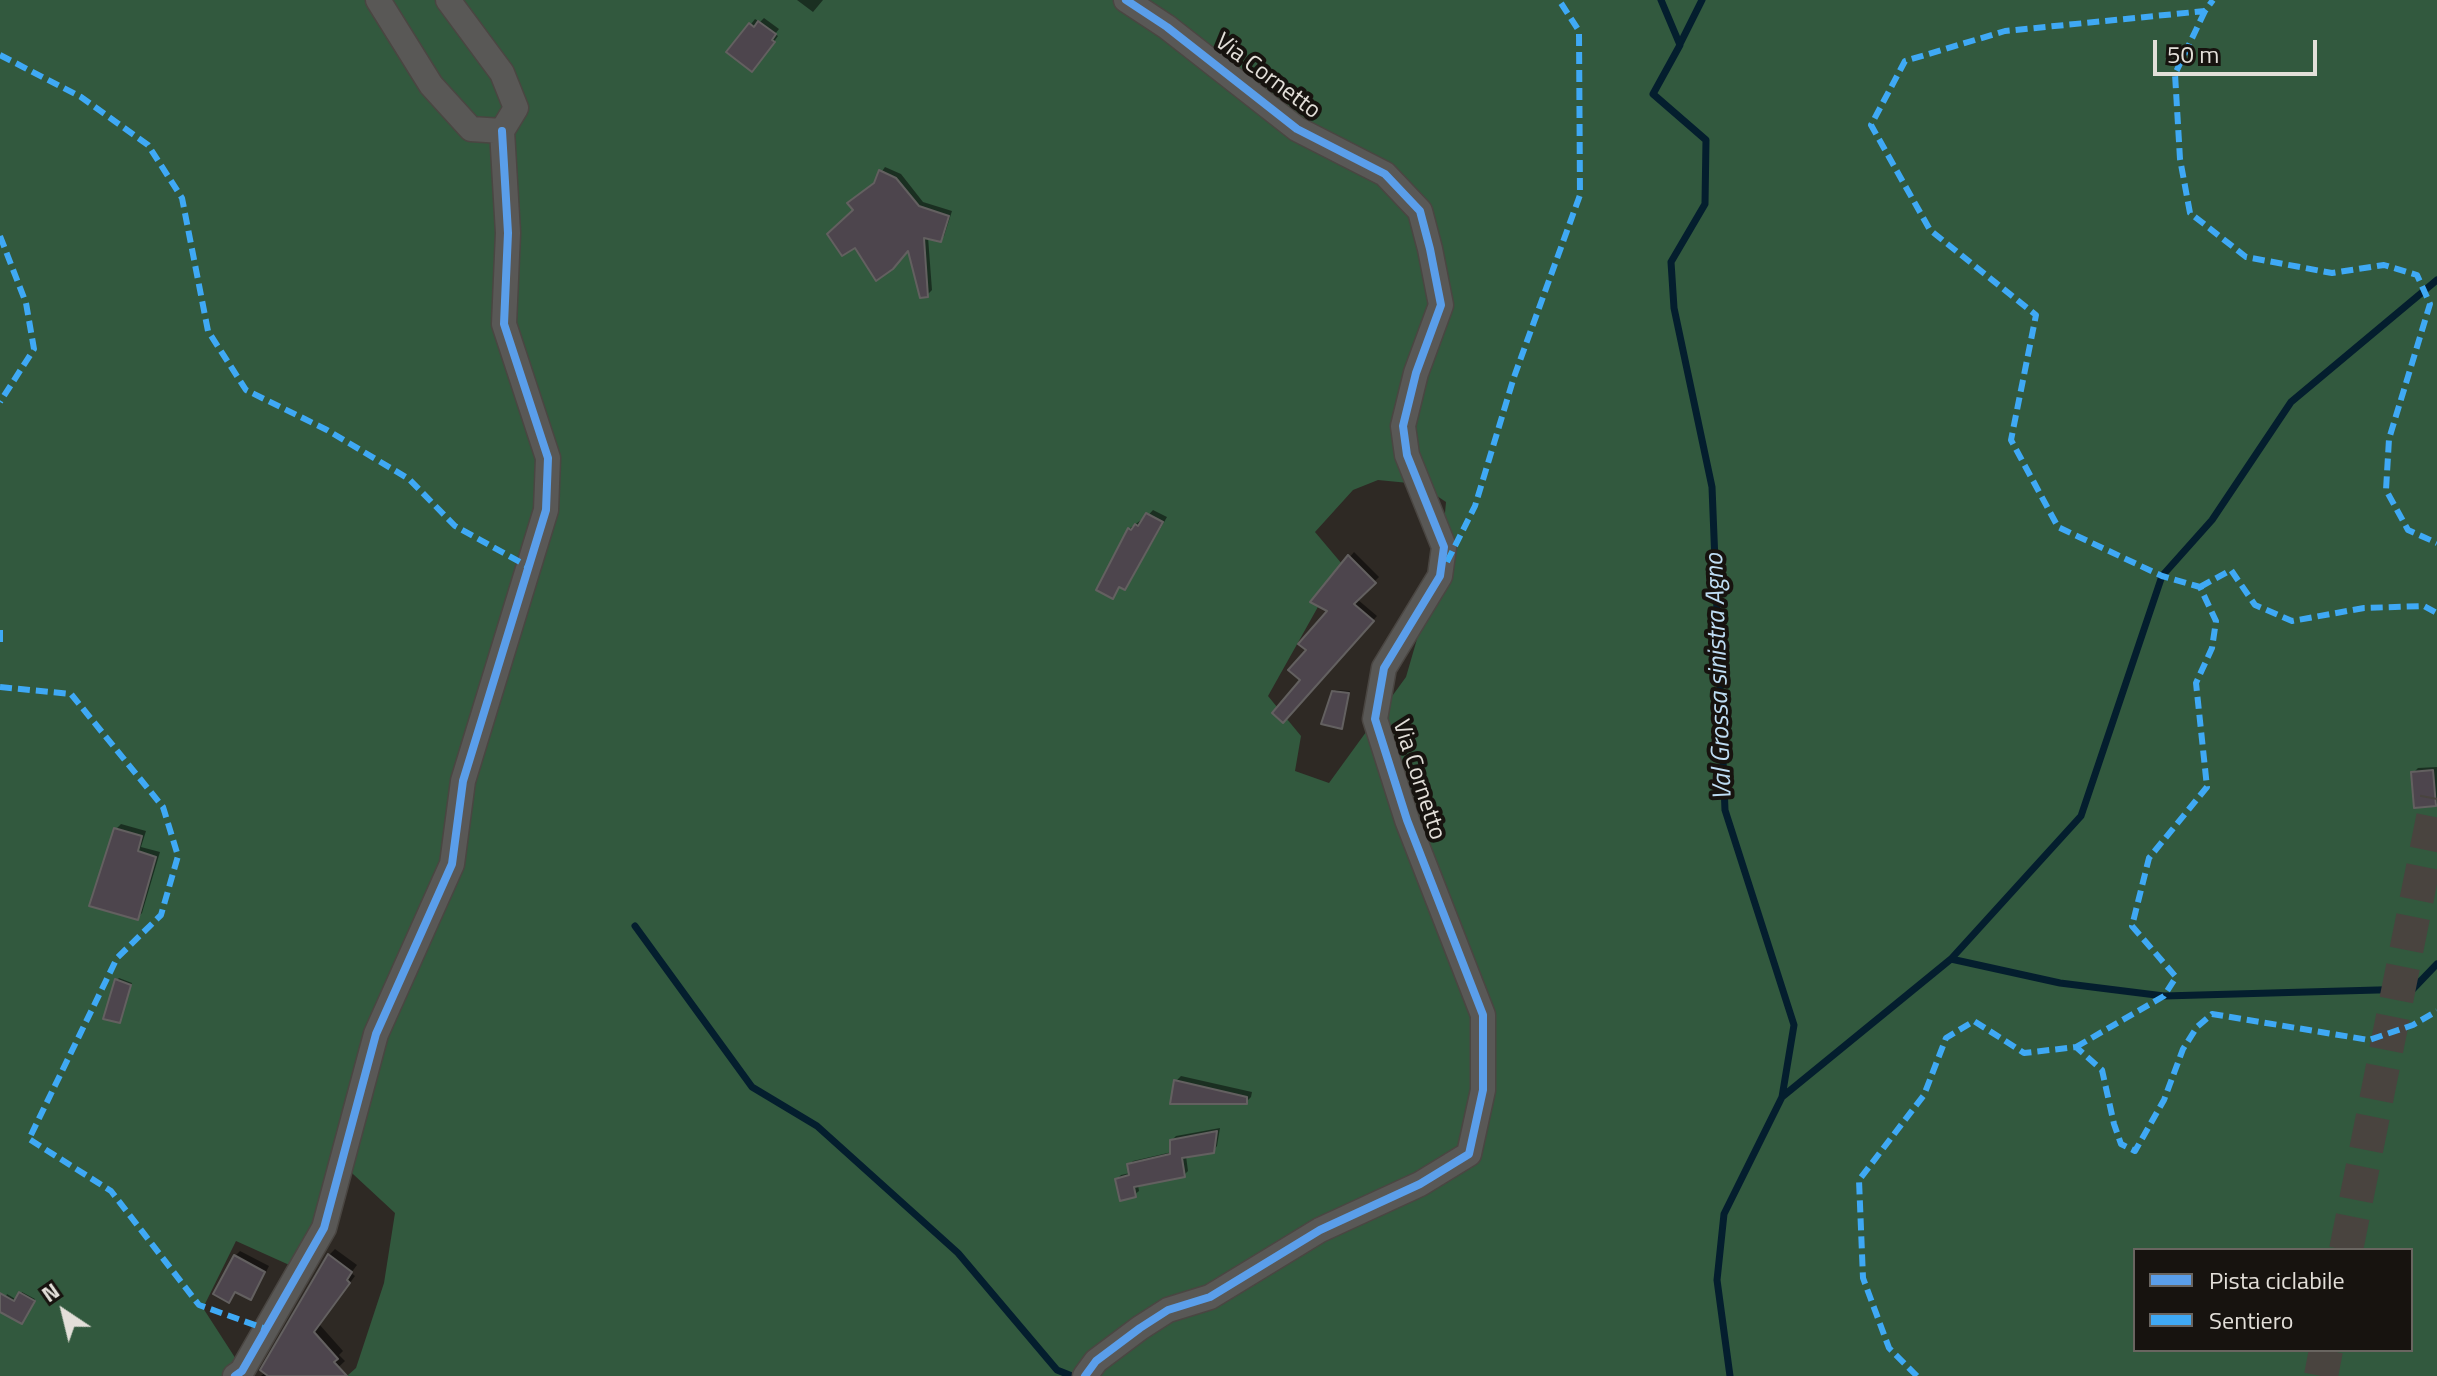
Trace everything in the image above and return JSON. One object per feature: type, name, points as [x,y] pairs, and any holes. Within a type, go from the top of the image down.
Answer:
[{"type":"street","points":[[378,0],[431,85],[471,129],[502,131]]},
{"type":"street","points":[[235,1376],[242,1371],[324,1228],[376,1034],[452,864],[463,781],[546,510],[548,458],[504,324],[508,233],[502,131],[516,108],[502,73],[448,0]]},
{"type":"street","name":"Via Cornetto","points":[[1088,1372],[1140,1328],[1168,1310],[1210,1297],[1320,1230],[1420,1184],[1469,1154],[1483,1090],[1483,1015],[1407,820],[1375,719],[1384,668],[1440,576],[1444,547],[1407,455],[1403,426],[1416,373],[1441,305],[1420,211],[1385,174],[1297,129],[1167,27],[1126,0]]},
{"type":"green space","points":[[0,0],[2437,0],[2437,1376],[347,1376],[356,1368],[384,1283],[395,1213],[340,1162],[296,1268],[236,1241],[203,1308],[243,1370],[234,1376],[0,1376]],"holes":[[[1378,480],[1419,484],[1446,502],[1441,556],[1406,677],[1329,783],[1295,771],[1301,736],[1268,696],[1342,564],[1315,532],[1353,490]]]},
{"type":"building","points":[[758,21],[776,34],[772,40],[775,42],[752,72],[726,52],[749,23],[754,27]]},
{"type":"building","points":[[879,170],[896,178],[919,206],[949,216],[941,242],[924,238],[928,297],[920,298],[908,251],[893,269],[876,281],[855,248],[842,256],[827,234],[853,210],[847,203],[874,183]]},
{"type":"building","points":[[1146,513],[1163,522],[1125,590],[1119,587],[1113,599],[1096,590],[1128,528],[1131,530],[1135,524],[1138,526]]},
{"type":"building","points":[[1348,555],[1376,583],[1354,604],[1374,621],[1283,723],[1272,713],[1300,680],[1288,670],[1306,650],[1298,644],[1327,611],[1310,602]]},
{"type":"building","points":[[1332,691],[1349,693],[1342,729],[1321,724]]},
{"type":"building","points":[[2433,770],[2436,806],[2414,808],[2411,772]]},
{"type":"building","points":[[114,828],[142,836],[138,851],[156,857],[138,920],[89,906]]},
{"type":"building","points":[[115,979],[131,985],[120,1023],[103,1019]]},
{"type":"building","points":[[1174,1080],[1247,1097],[1247,1104],[1170,1104]]},
{"type":"building","points":[[1217,1131],[1214,1153],[1182,1158],[1185,1177],[1134,1187],[1136,1197],[1120,1201],[1115,1179],[1129,1175],[1127,1164],[1170,1154],[1170,1140]]},
{"type":"building","points":[[328,1254],[352,1272],[347,1280],[350,1283],[314,1332],[338,1359],[334,1362],[347,1376],[268,1376],[260,1370]]},
{"type":"building","points":[[234,1255],[265,1272],[251,1300],[235,1292],[229,1303],[213,1294]]},
{"type":"building","points":[[19,1292],[35,1301],[22,1324],[0,1312],[0,1293],[14,1301]]},
{"type":"waterway","name":"Val Grossa sinistra Agno","points":[[1661,0],[1680,45],[1653,94],[1706,140],[1705,204],[1671,262],[1674,308],[1712,487],[1725,810],[1794,1025],[1782,1097],[1724,1214],[1717,1280],[1730,1376]]},
{"type":"waterway","points":[[1680,44],[1702,0]]},
{"type":"waterway","points":[[1782,1097],[1951,959],[2081,816],[2162,576],[2212,520],[2291,402],[2437,280]]},
{"type":"waterway","points":[[635,926],[752,1087],[817,1126],[958,1253],[1057,1370],[1072,1376]]},
{"type":"waterway","points":[[1951,959],[2060,983],[2164,996],[2413,989],[2437,964]]},
{"type":"tunnel","points":[[2346,1248],[2437,798]]},
{"type":"tunnel","points":[[2321,1376],[2326,1352]]},
{"type":"marked path","points":[[1447,562],[1475,506],[1514,377],[1580,195],[1579,31],[1559,0]]},
{"type":"marked path","points":[[2076,1047],[2164,996],[2176,977],[2132,926],[2149,858],[2207,787],[2196,683],[2212,648],[2216,621],[2200,587],[2162,576],[2058,527],[2011,440],[2036,315],[1930,230],[1871,125],[1905,61],[2005,31],[2205,11],[2213,0]]},
{"type":"marked path","points":[[2205,11],[2175,74],[2180,159],[2190,213],[2246,257],[2332,273],[2384,265],[2417,275],[2430,304],[2389,439],[2386,490],[2408,530],[2437,543]]},
{"type":"marked path","points":[[0,55],[81,97],[148,145],[182,198],[208,331],[246,390],[327,430],[409,479],[455,526],[529,567]]},
{"type":"marked path","points":[[0,236],[26,303],[34,349],[0,402]]},
{"type":"marked path","points":[[2200,587],[2231,570],[2255,605],[2292,621],[2364,608],[2424,606],[2437,613]]},
{"type":"marked path","points":[[0,630],[0,648]]},
{"type":"marked path","points":[[0,687],[71,694],[163,807],[178,856],[161,915],[117,958],[29,1139],[111,1191],[199,1305],[266,1329]]},
{"type":"marked path","points":[[1917,1376],[1889,1348],[1863,1278],[1859,1180],[1924,1095],[1946,1038],[1974,1021],[2024,1053],[2076,1047],[2102,1070],[2121,1144],[2135,1151],[2164,1100],[2183,1049],[2197,1027],[2212,1014],[2369,1040],[2413,1025],[2437,1011]]},
{"type":"cycle path","points":[[1085,1376],[1096,1361],[1168,1310],[1210,1297],[1320,1230],[1420,1184],[1469,1154],[1483,1090],[1483,1015],[1407,820],[1375,719],[1384,668],[1440,576],[1444,547],[1407,455],[1403,426],[1416,373],[1441,305],[1420,211],[1385,174],[1297,129],[1167,27],[1126,0]]},
{"type":"cycle path","points":[[235,1376],[242,1371],[324,1228],[376,1034],[452,864],[463,781],[546,510],[548,458],[504,324],[508,233],[502,131]]}]
